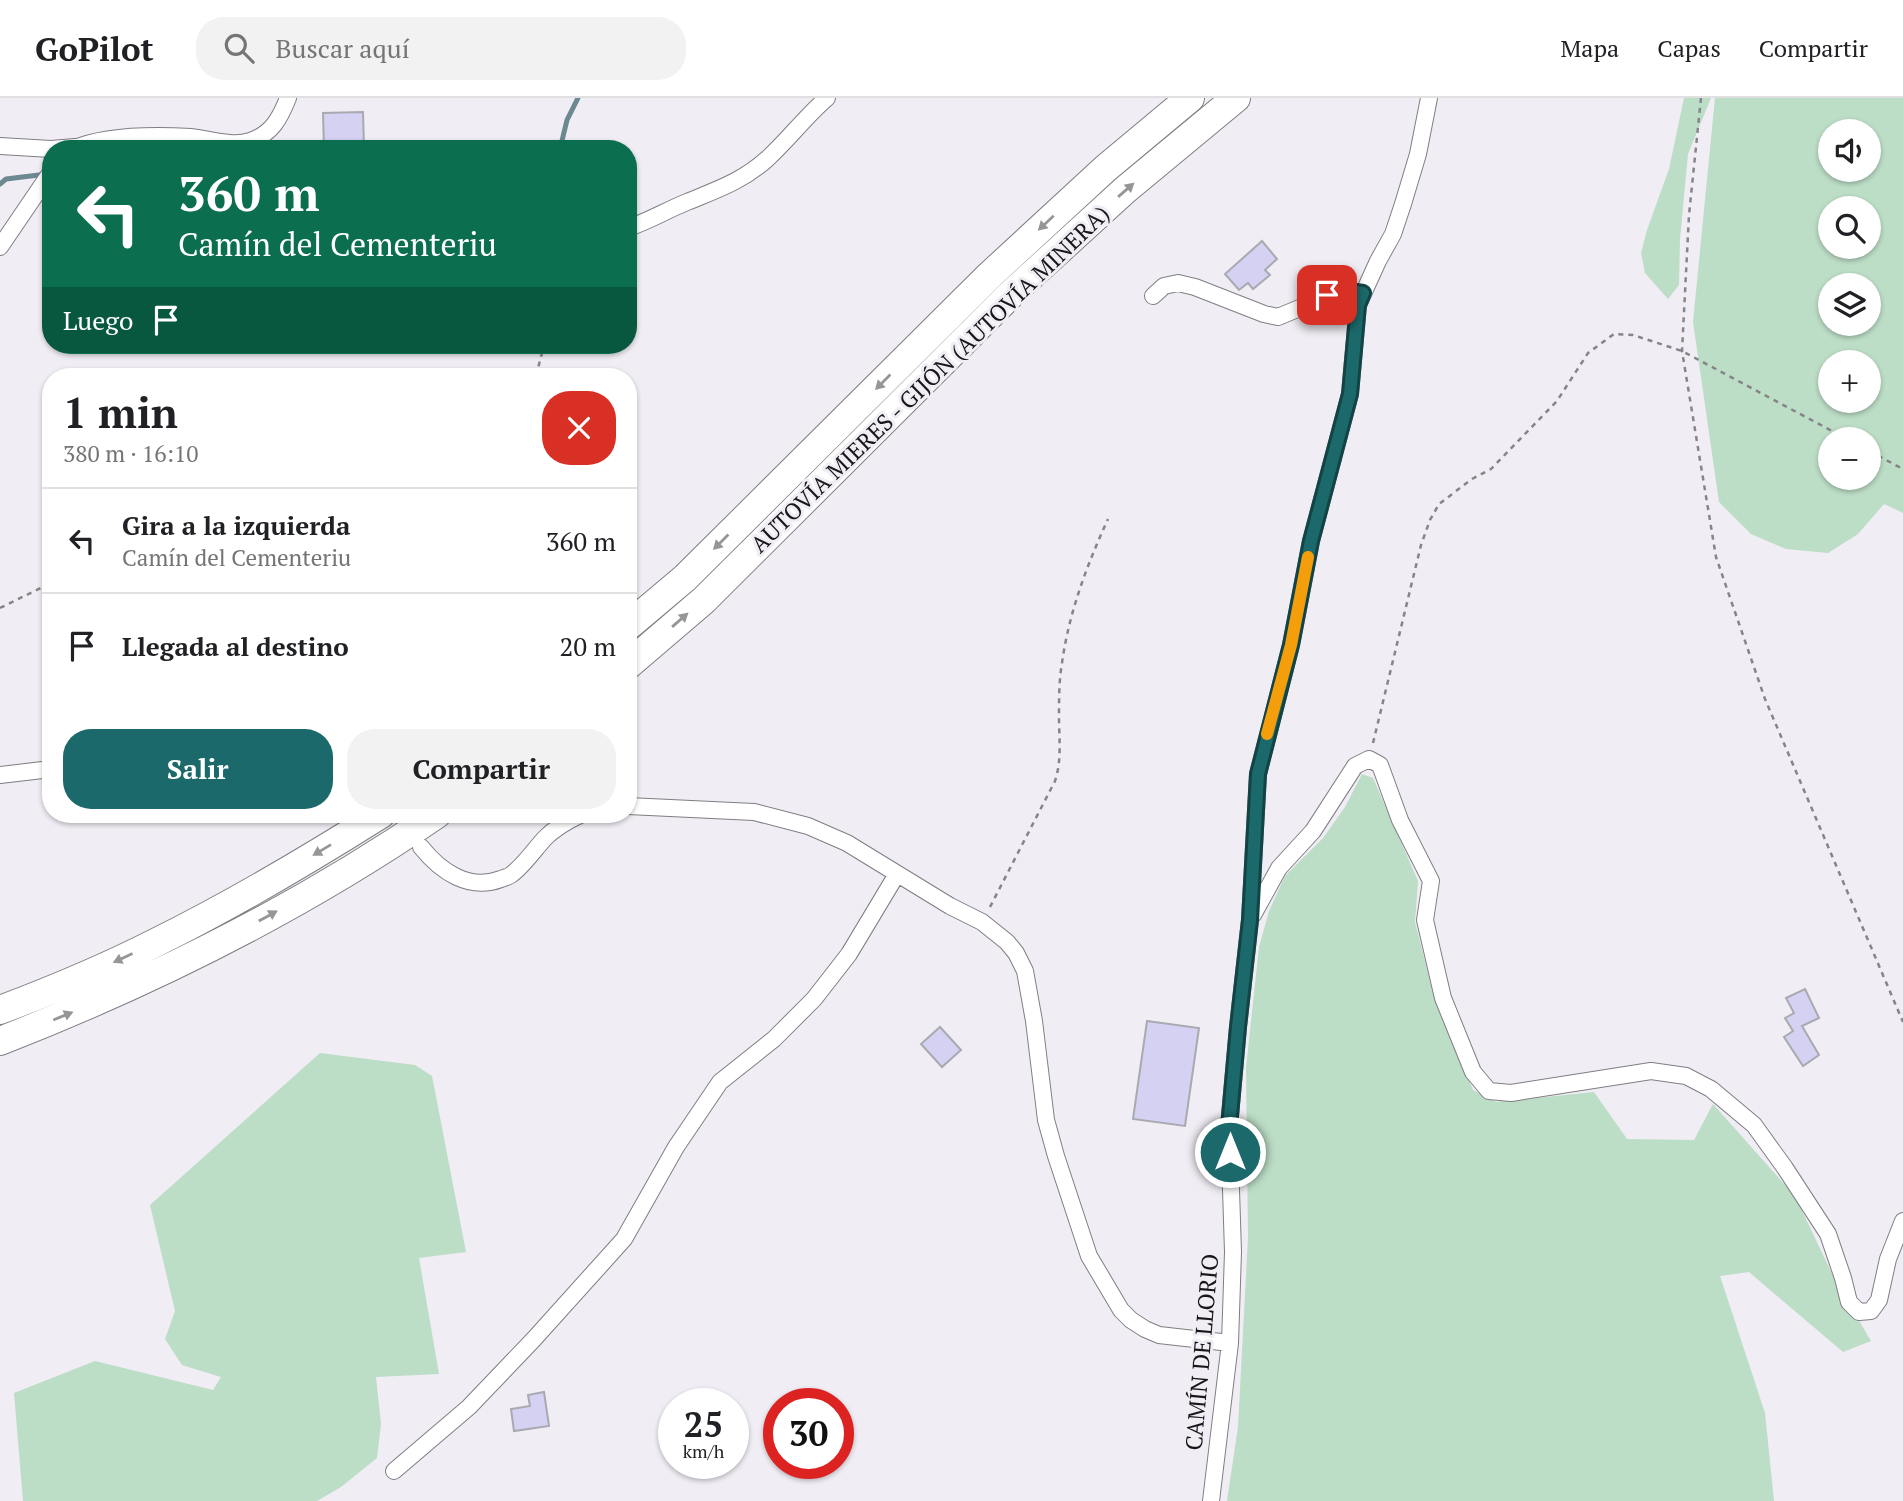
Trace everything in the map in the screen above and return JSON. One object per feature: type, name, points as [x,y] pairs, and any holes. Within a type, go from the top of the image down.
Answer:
[{"type":"highway","name":"AUTOVÍA MIERES - GIJÓN (AUTOVÍA MINERA)","points":[[637,618],[685,578],[990,275],[1105,168],[1190,98]]},
{"type":"highway","name":"AUTOVÍA MIERES - GIJÓN (AUTOVÍA MINERA)","points":[[637,657],[704,600],[1011,294],[1125,190],[1236,98]]},
{"type":"highway","points":[[0,1010],[63,986],[157,942],[255,890],[365,823]]},
{"type":"highway","points":[[0,1041],[75,1012],[172,967],[269,916],[423,823]]},
{"type":"street","points":[[266,140],[288,98]]},
{"type":"street","points":[[637,225],[686,202],[727,187],[749,173],[767,160],[827,98]]},
{"type":"street","name":"CAMÍN DE LLORIO","points":[[1211,1501],[1230,1343],[1233,1252],[1229,1127],[1250,920],[1258,774],[1291,645],[1311,541],[1350,394],[1358,305],[1393,234],[1404,204],[1418,154],[1429,98]]},
{"type":"street","points":[[105,140],[189,137],[218,140]]},
{"type":"street","points":[[0,146],[42,148]]},
{"type":"street","points":[[0,247],[42,185]]},
{"type":"street","points":[[1153,296],[1164,286],[1178,284],[1195,287],[1278,317],[1343,290],[1363,293]]},
{"type":"street","points":[[1250,920],[1279,868],[1313,831],[1354,766],[1369,759],[1380,765],[1400,820],[1431,881],[1425,920],[1443,998],[1473,1072],[1489,1091],[1511,1093],[1651,1071],[1686,1076],[1711,1089],[1754,1125],[1785,1168],[1828,1234],[1849,1302],[1859,1312],[1871,1311],[1879,1300],[1888,1259],[1903,1221]]},
{"type":"street","points":[[0,775],[42,770]]},
{"type":"street","points":[[637,806],[754,812],[808,826],[847,843],[950,906],[982,922],[1007,942],[1025,971],[1046,1120],[1089,1256],[1121,1310],[1138,1325],[1159,1335],[1230,1343]]},
{"type":"street","points":[[421,847],[430,859],[449,874],[467,882],[491,883],[512,875],[548,835],[564,823]]},
{"type":"street","points":[[394,1471],[468,1407],[624,1239],[676,1147],[720,1082],[774,1039],[814,999],[849,954],[897,874]]},
{"type":"path","points":[[1701,98],[1689,215],[1682,351],[1716,557],[1765,699],[1903,1022]]},
{"type":"path","points":[[1369,759],[1421,545],[1430,520],[1439,505],[1454,492],[1491,469],[1543,417],[1557,401],[1588,353],[1603,341],[1614,334],[1633,335],[1682,351],[1824,427]]},
{"type":"path","points":[[1881,457],[1903,469]]},
{"type":"path","points":[[982,922],[1055,781],[1059,768],[1061,663],[1072,611],[1090,558],[1108,519]]},
{"type":"path","points":[[0,608],[42,587]]},
{"type":"green space","points":[[1684,98],[1711,98],[1688,154],[1680,239],[1679,285],[1668,299],[1645,273],[1641,253],[1669,169]]},
{"type":"green space","points":[[1715,98],[1903,98],[1903,513],[1884,504],[1858,534],[1828,553],[1786,549],[1751,534],[1719,502],[1693,322]]},
{"type":"green space","points":[[1362,774],[1373,778],[1418,881],[1415,922],[1433,993],[1473,1090],[1496,1102],[1594,1092],[1627,1139],[1694,1140],[1713,1104],[1795,1196],[1835,1280],[1871,1341],[1843,1352],[1749,1272],[1720,1276],[1765,1413],[1774,1501],[1227,1501],[1238,1427],[1248,1237],[1246,1068],[1259,947],[1269,911],[1285,876],[1323,838],[1345,807]]},
{"type":"green space","points":[[320,1053],[415,1065],[432,1076],[466,1252],[419,1258],[439,1374],[376,1377],[381,1424],[377,1458],[341,1487],[317,1501],[23,1501],[14,1393],[95,1361],[213,1390],[221,1377],[182,1365],[165,1339],[175,1311],[150,1205]]},
{"type":"building","points":[[363,112],[364,140],[324,140],[323,113]]},
{"type":"building","points":[[1262,241],[1277,259],[1265,270],[1270,275],[1253,289],[1248,283],[1239,290],[1225,274]]},
{"type":"building","points":[[1805,989],[1819,1018],[1802,1026],[1819,1055],[1803,1066],[1784,1037],[1793,1031],[1785,1018],[1794,1013],[1786,998]]},
{"type":"building","points":[[1147,1021],[1199,1028],[1185,1126],[1133,1119]]},
{"type":"building","points":[[940,1027],[961,1050],[942,1067],[921,1044]]},
{"type":"building","points":[[544,1392],[549,1426],[514,1431],[511,1409],[530,1406],[528,1395]]},
{"type":"waterway","points":[[562,140],[567,120],[578,98]]},
{"type":"waterway","points":[[0,184],[6,179],[42,175]]},
{"type":"tunnel","points":[[405,823],[414,837]]},
{"type":"slow traffic","points":[[1267,734],[1291,645],[1308,557]]},
{"type":"route","points":[[1230,1152],[1229,1127],[1250,920],[1258,774],[1291,645],[1311,541],[1350,394],[1358,305],[1363,293],[1343,290],[1327,295]]}]
